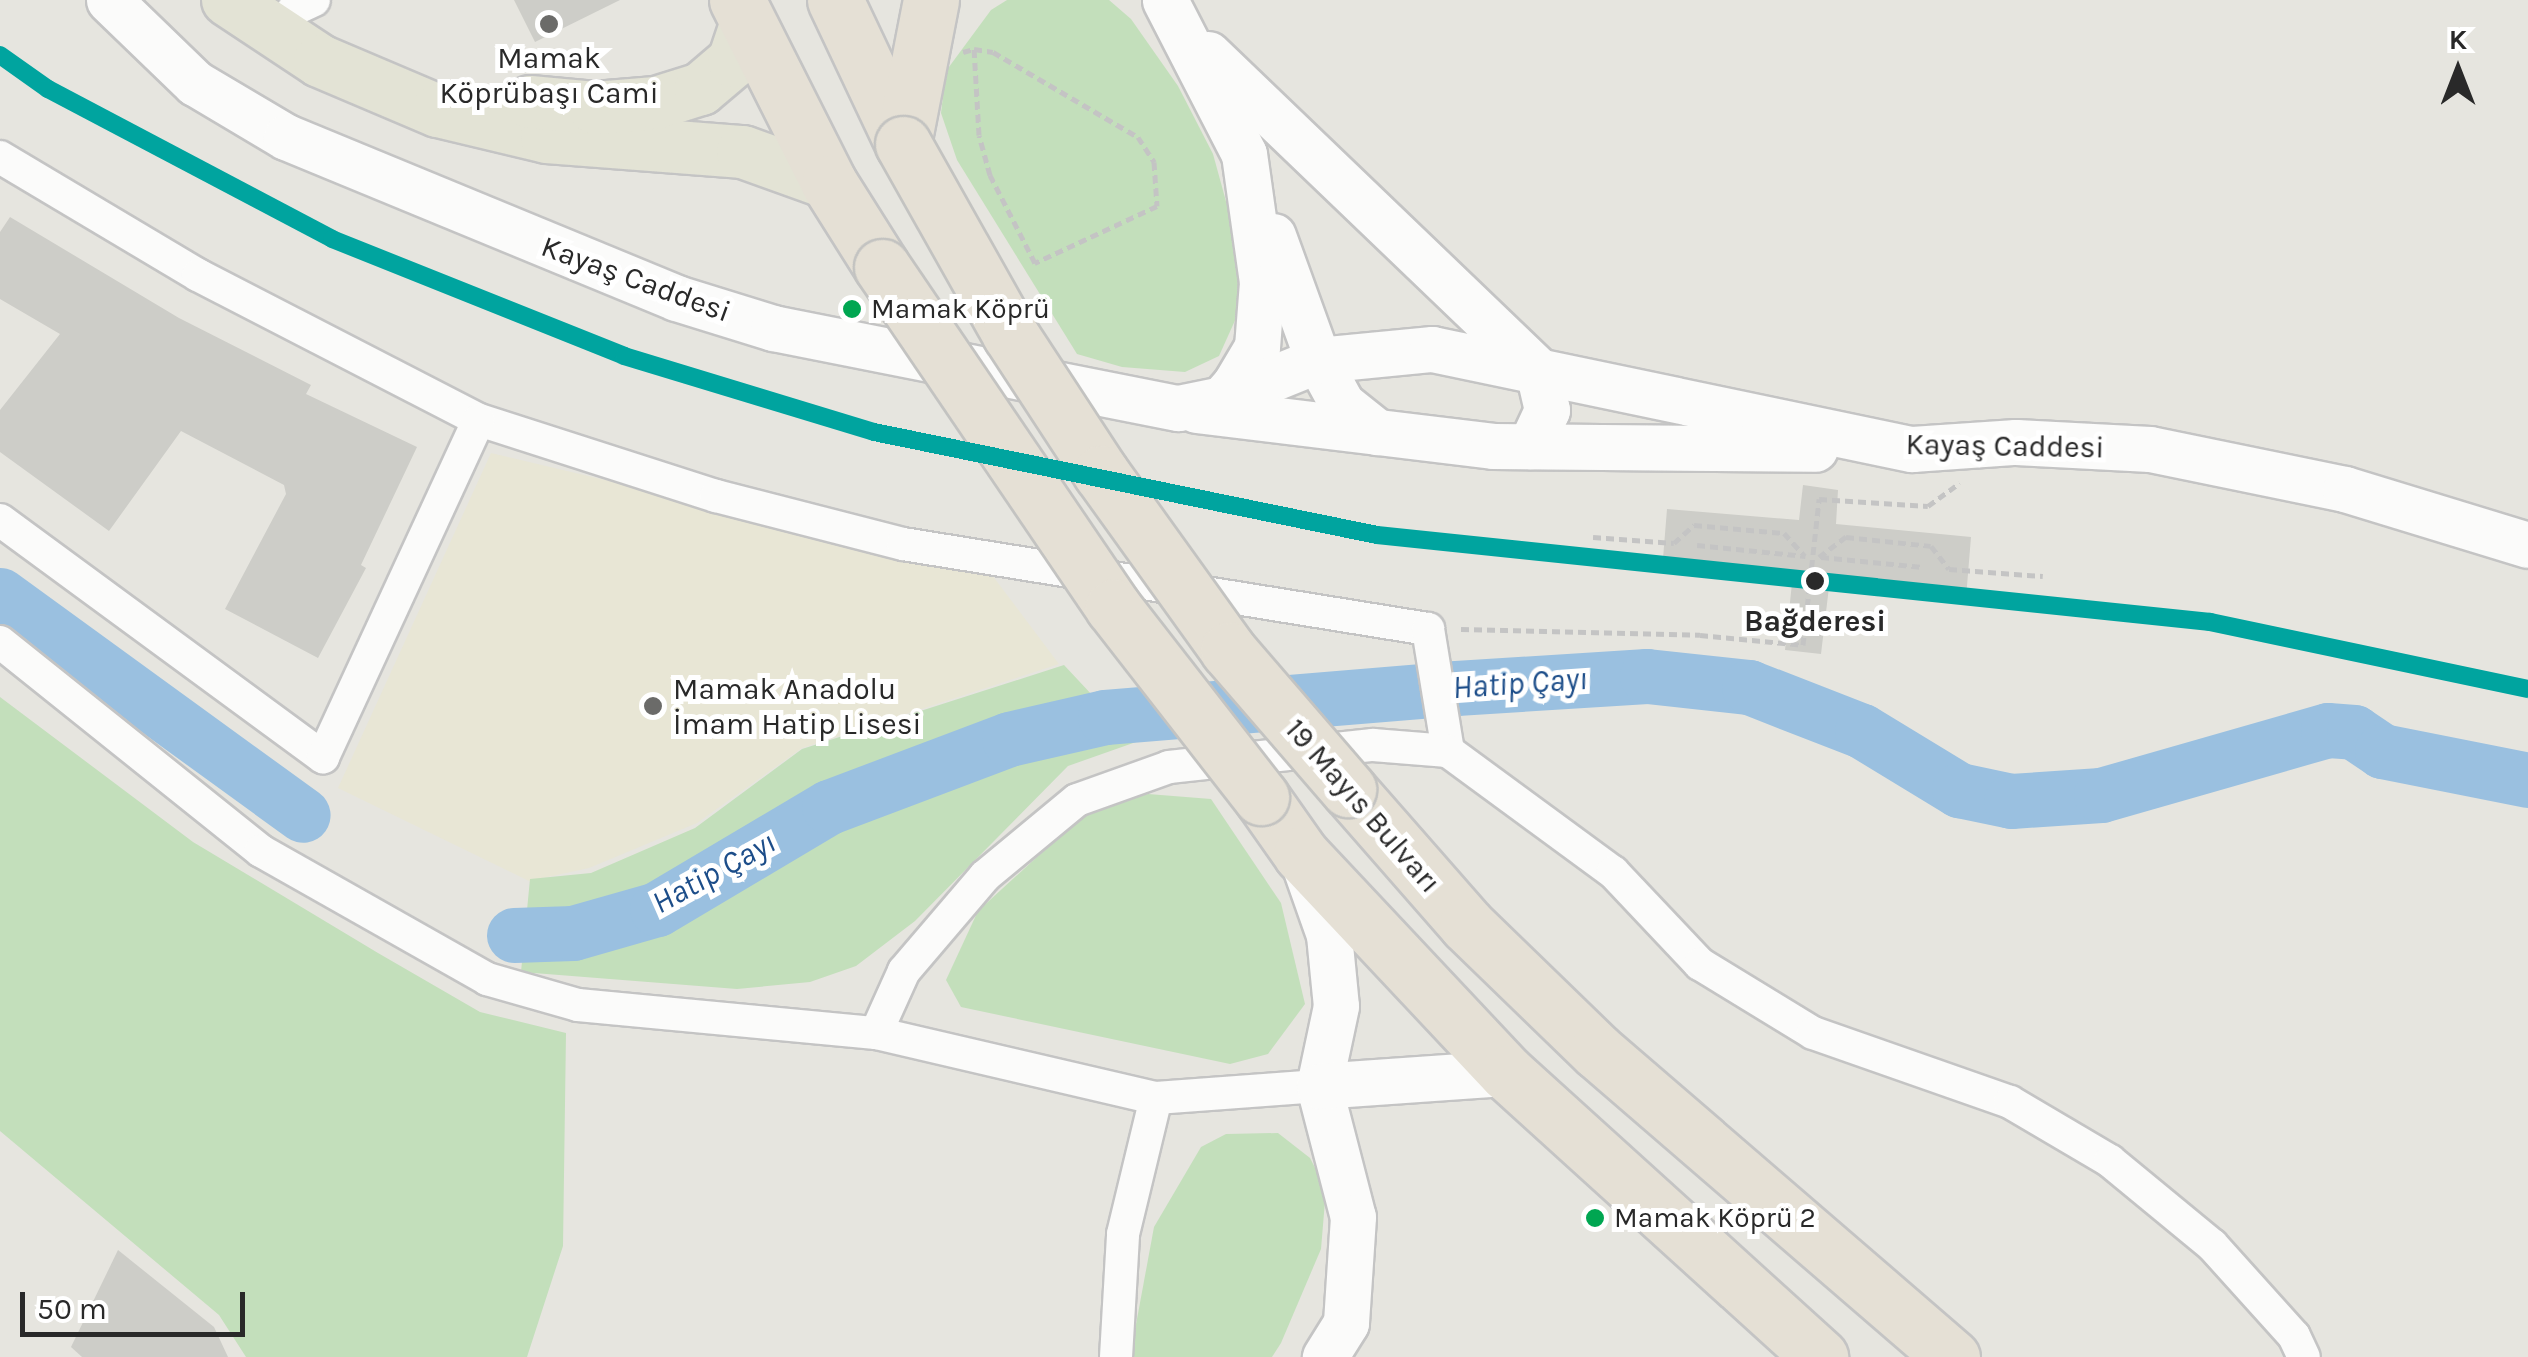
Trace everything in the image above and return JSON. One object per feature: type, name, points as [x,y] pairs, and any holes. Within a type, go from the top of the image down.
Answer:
[{"type":"highway","name":"19 Mayıs Bulvarı","points":[[836,0],[903,144],[1010,334],[1101,474],[1228,650],[1467,926],[1584,1039],[1857,1281],[1952,1357]]},
{"type":"highway","points":[[903,144],[913,70],[930,0]]},
{"type":"highway","points":[[742,11],[828,183],[882,267],[1113,607],[1301,854],[1506,1073],[1820,1357]]},
{"type":"main road","points":[[228,0],[320,62],[438,110],[565,140],[742,152],[828,183]]},
{"type":"main road","points":[[295,3],[389,64],[450,85],[554,106],[595,108],[656,102],[701,90],[734,62],[742,11]]},
{"type":"street","name":"Kayaş Caddesi","points":[[109,0],[195,83],[286,136],[423,199],[676,298],[774,328],[1178,408],[1222,399],[1318,360],[1432,348],[1912,449],[2016,442],[2150,449],[2345,489],[2528,545]]},
{"type":"street","points":[[1177,17],[1244,154],[1318,360],[1342,404],[1377,432]]},
{"type":"street","points":[[1177,17],[1538,371],[1547,410],[1530,446]]},
{"type":"street","points":[[1222,399],[1257,347],[1262,282],[1244,154]]},
{"type":"street","points":[[0,157],[198,276],[479,420],[716,496],[903,544],[1428,629],[1448,751]]},
{"type":"street","points":[[1178,408],[1530,446],[1912,449]]},
{"type":"street","points":[[0,520],[323,757],[479,420]]},
{"type":"street","points":[[0,642],[261,851],[487,979],[578,1005],[876,1033],[1156,1098],[1506,1073]]},
{"type":"street","points":[[876,1033],[904,971],[985,876],[1078,800],[1169,766],[1373,745],[1448,751],[1614,872],[1716,974],[1813,1033],[2010,1102],[2110,1160],[2212,1245],[2294,1336],[2304,1357]]},
{"type":"street","points":[[1301,854],[1329,935],[1336,1006],[1320,1086],[1353,1217],[1346,1323],[1325,1357]]},
{"type":"street","points":[[1116,1357],[1123,1234],[1156,1098]]},
{"type":"street","points":[[1857,1281],[1983,1357]]},
{"type":"path","points":[[913,70],[974,49],[1077,96],[1138,137],[1154,162],[1156,206],[1035,263],[990,175],[979,134],[974,49]]},
{"type":"path","points":[[1428,629],[1700,635],[1803,645],[1819,499],[1928,506]]},
{"type":"path","points":[[1592,537],[1674,543],[1694,524],[1784,532],[1812,556]]},
{"type":"path","points":[[1812,556],[1846,537],[1932,546],[1949,568],[2043,576]]},
{"type":"path","points":[[1697,545],[1922,566]]},
{"type":"shaded area","name":"Mamak Anadolu İmam Hatip Lisesi","points":[[491,453],[989,571],[1059,664],[802,748],[697,823],[589,868],[529,881],[338,788]]},
{"type":"green space","points":[[1007,0],[1109,0],[1131,19],[1178,86],[1213,154],[1241,256],[1237,316],[1219,356],[1185,372],[1122,367],[1077,354],[957,160],[941,113],[946,71],[991,10]]},
{"type":"green space","points":[[1064,665],[1136,742],[1068,766],[915,921],[856,966],[810,982],[737,989],[521,972],[530,879],[591,873],[695,828],[802,749]]},
{"type":"green space","points":[[0,697],[193,842],[378,953],[480,1012],[566,1033],[563,1246],[527,1357],[246,1357],[219,1315],[0,1131]]},
{"type":"green space","points":[[1148,794],[1211,799],[1281,903],[1305,1004],[1268,1054],[1230,1064],[961,1007],[946,980],[978,911],[1086,812]]},
{"type":"green space","points":[[1278,1133],[1310,1158],[1326,1189],[1321,1249],[1272,1357],[1130,1357],[1154,1227],[1201,1147],[1226,1134]]},
{"type":"building","name":"Mamak Köprübaşı Cami","points":[[514,0],[620,0],[535,42]]},
{"type":"building","points":[[10,217],[179,318],[311,385],[306,394],[417,447],[361,565],[366,568],[318,658],[225,609],[286,494],[284,485],[181,431],[109,531],[0,452],[0,410],[60,334],[0,299],[0,232]]},
{"type":"building","points":[[1803,485],[1838,490],[1836,524],[1971,537],[1966,598],[1829,587],[1821,654],[1785,650],[1792,583],[1662,571],[1667,509],[1799,520]]},
{"type":"building","points":[[118,1250],[214,1327],[228,1357],[82,1357],[71,1347]]},
{"type":"waterway","name":"Hatip Çayı","points":[[0,595],[303,815]]},
{"type":"waterway","name":"Hatip Çayı","points":[[514,935],[573,933],[657,909],[829,807],[1009,739],[1105,717],[1456,688],[1647,676],[1749,687],[1862,731],[1959,790],[2011,801],[2101,795],[2328,730],[2354,732],[2382,751],[2528,780]]},
{"type":"transit line","points":[[0,55],[48,89],[332,239],[624,356],[874,432],[1377,535],[2210,622],[2528,689]]},
{"type":"place","name":"Mamak Köprübaşı Cami","points":[[549,24]]},
{"type":"place","name":"Mamak Köprü","points":[[852,309]]},
{"type":"place","name":"Bağderesi","points":[[1815,581]]},
{"type":"place","name":"Mamak Anadolu İmam Hatip Lisesi","points":[[653,706]]},
{"type":"place","name":"Mamak Köprü 2","points":[[1595,1218]]}]
